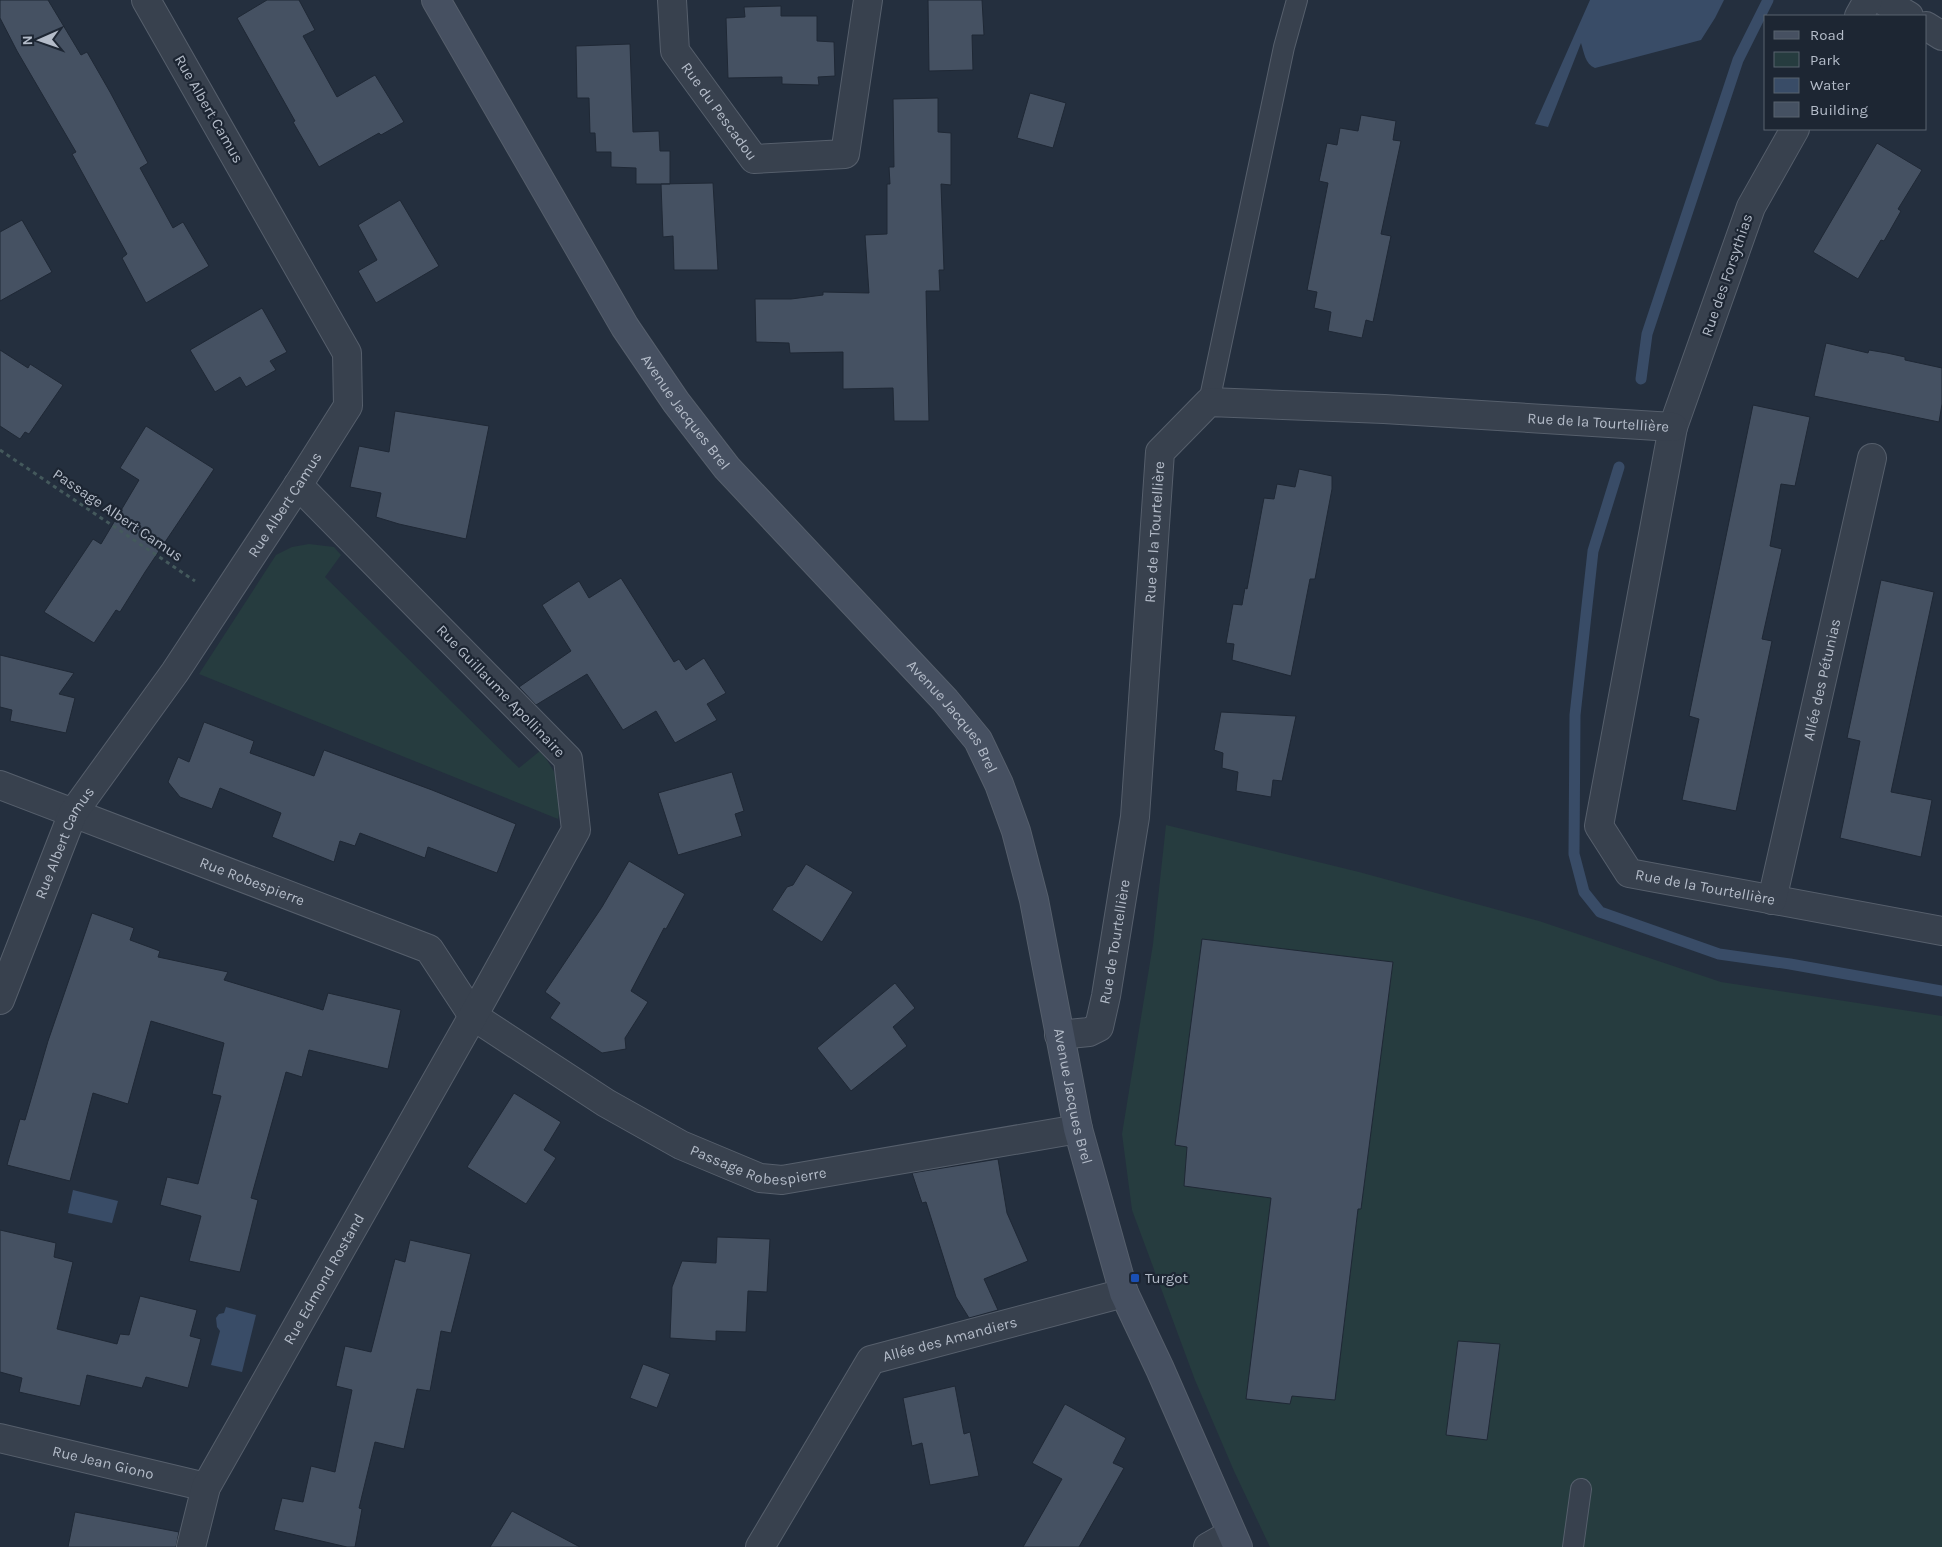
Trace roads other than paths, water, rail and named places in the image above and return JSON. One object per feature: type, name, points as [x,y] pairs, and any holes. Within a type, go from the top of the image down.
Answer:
[{"type":"main road","name":"Avenue Jacques Brel","points":[[436,0],[625,326],[676,402],[727,468],[946,700],[978,740],[999,784],[1016,831],[1034,900],[1078,1129],[1124,1293],[1160,1369],[1234,1541]]},
{"type":"street","name":"Rue Albert Camus","points":[[0,1000],[73,813],[175,672],[348,406],[347,354],[146,0]]},
{"type":"street","name":"Rue du Pescadou","points":[[672,0],[674,52],[754,159],[845,154],[868,0]]},
{"type":"street","points":[[1860,15],[1868,0]]},
{"type":"street","points":[[1882,0],[1908,15]]},
{"type":"street","points":[[1927,27],[1942,36]]},
{"type":"street","name":"Rue des Forsythias","points":[[1673,427],[1751,207],[1795,130]]},
{"type":"street","name":"Rue de la Tourtellière","points":[[1135,817],[1160,452],[1209,402],[1384,409],[1673,427],[1599,826],[1630,874],[1942,931]]},
{"type":"street","name":"Allée des Pétunias","points":[[1772,900],[1872,458]]},
{"type":"street","name":"Rue Guillaume Apollinaire","points":[[298,485],[568,759],[576,830],[473,1016]]},
{"type":"street","name":"Rue Robespierre","points":[[0,785],[429,949],[473,1016]]},
{"type":"street","name":"Rue de Tourtellière","points":[[1059,1035],[1089,1032],[1099,1027],[1106,996],[1135,817]]},
{"type":"street","name":"Passage Robespierre","points":[[473,1016],[606,1103],[681,1146],[760,1178],[782,1180],[1078,1129]]},
{"type":"street","name":"Rue Edmond Rostand","points":[[191,1547],[206,1487],[473,1016]]},
{"type":"street","name":"Allée des Amandiers","points":[[760,1547],[871,1360],[1124,1293]]},
{"type":"street","name":"Rue Jean Giono","points":[[0,1438],[206,1487]]},
{"type":"street","points":[[1208,1547],[1234,1541]]},
{"type":"lane","points":[[1209,402],[1284,47],[1297,0]]},
{"type":"lane","points":[[1573,1547],[1581,1489]]},
{"type":"water","points":[[1590,0],[1724,0],[1701,40],[1595,68],[1587,61],[1581,43],[1548,127],[1535,124]]},
{"type":"water","points":[[73,1190],[118,1201],[112,1223],[68,1213]]},
{"type":"water","points":[[226,1307],[256,1315],[242,1372],[211,1365],[220,1331],[217,1327],[216,1318],[219,1314],[224,1313]]},
{"type":"waterway","points":[[1641,379],[1647,334],[1738,60],[1768,0]]},
{"type":"waterway","points":[[1619,467],[1593,551],[1575,715],[1574,854],[1584,892],[1600,912],[1719,954],[1790,964],[1942,991]]},
{"type":"place","name":"Turgot","points":[[1135,1278]]}]
